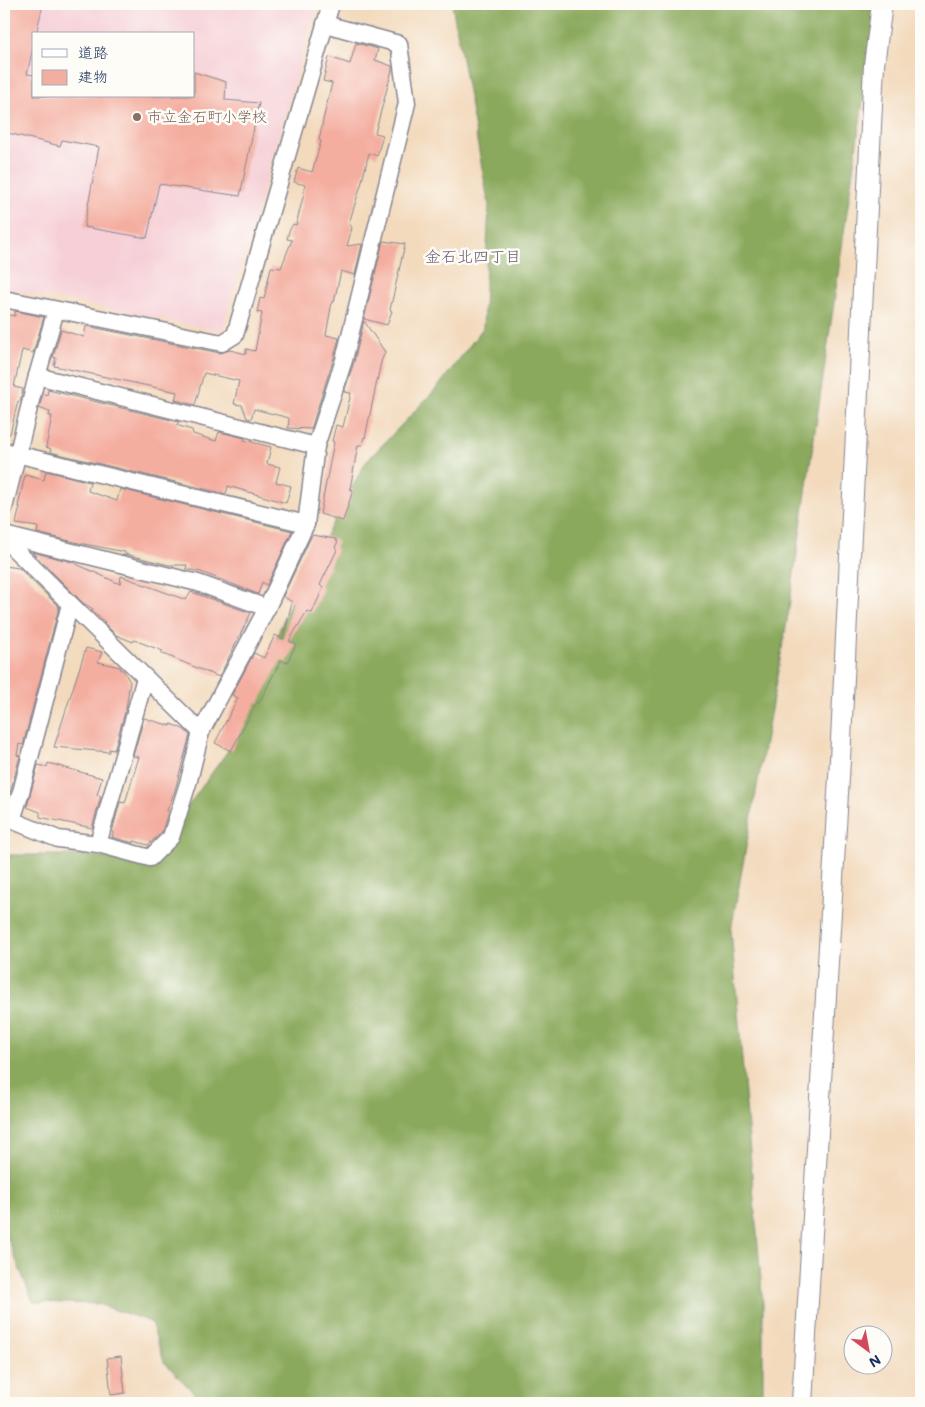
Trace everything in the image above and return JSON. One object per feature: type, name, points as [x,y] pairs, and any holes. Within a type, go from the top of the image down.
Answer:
[{"type":"street","points":[[4,299],[222,344],[235,335],[331,4]]},
{"type":"street","points":[[802,1403],[840,760],[874,65],[882,4]]},
{"type":"street","points":[[70,604],[21,792],[8,818],[58,839],[98,844],[150,858],[171,837],[202,732],[267,608],[306,524],[316,446],[344,360],[407,103],[399,44],[325,24]]},
{"type":"street","points":[[4,508],[10,453],[37,376],[56,310]]},
{"type":"street","points":[[37,376],[316,446]]},
{"type":"street","points":[[10,453],[306,524]]},
{"type":"street","points":[[4,535],[198,583],[267,608]]},
{"type":"street","points":[[4,539],[202,732]]},
{"type":"street","points":[[98,844],[145,678]]},
{"type":"shaded area","points":[[4,4],[317,4],[222,331],[4,288]]},
{"type":"green space","points":[[452,4],[877,4],[787,621],[731,930],[763,1304],[763,1403],[204,1403],[164,1362],[151,1322],[98,1304],[33,1302],[4,1230],[4,856],[77,855],[139,861],[170,831],[237,738],[292,598],[366,462],[438,387],[483,328],[489,206]]},
{"type":"building","points":[[4,4],[43,4],[36,32],[32,32],[32,52],[27,74],[32,75],[32,98],[195,98],[195,72],[226,82],[225,100],[259,103],[240,196],[159,184],[147,238],[84,227],[99,147],[62,140],[60,146],[4,132]]},
{"type":"building","points":[[356,43],[378,49],[375,60],[392,66],[392,70],[375,133],[383,135],[377,156],[369,153],[349,223],[352,228],[347,246],[362,244],[355,275],[341,271],[334,302],[332,302],[326,335],[339,338],[311,429],[288,428],[289,418],[254,409],[251,419],[247,418],[242,405],[234,404],[239,381],[204,373],[195,405],[175,400],[177,392],[54,366],[56,358],[53,357],[61,330],[84,337],[86,326],[220,353],[230,350],[246,354],[246,349],[255,351],[262,313],[257,312],[260,298],[264,299],[271,267],[281,268],[292,240],[287,239],[289,231],[293,224],[296,225],[304,193],[305,185],[294,182],[298,168],[312,172],[321,141],[319,140],[332,83],[323,81],[329,57],[350,64]]},
{"type":"building","points":[[383,241],[405,244],[390,310],[392,311],[387,325],[364,319]]},
{"type":"building","points":[[15,311],[44,317],[33,353],[22,350],[14,387],[23,389],[10,434],[4,434],[4,314],[15,316]]},
{"type":"building","points":[[364,321],[385,352],[381,362],[365,438],[362,445],[358,445],[350,489],[353,490],[343,521],[320,514],[334,442],[332,441],[336,425],[343,427],[351,393],[344,392]]},
{"type":"building","points":[[48,390],[179,422],[176,425],[192,430],[193,434],[216,441],[219,432],[271,447],[267,464],[280,467],[276,482],[291,486],[286,503],[228,486],[226,494],[50,452],[51,449],[46,447],[52,416],[49,416],[50,412],[39,408],[43,394],[47,395]]},
{"type":"building","points":[[46,471],[90,482],[88,491],[117,501],[120,489],[292,531],[267,585],[262,582],[258,594],[201,572],[186,569],[187,565],[169,565],[125,554],[125,552],[37,533],[38,527],[16,524],[25,475],[44,480]]},
{"type":"building","points":[[312,535],[336,539],[338,542],[335,547],[337,550],[320,585],[323,588],[312,613],[307,611],[289,641],[296,644],[287,663],[281,660],[231,751],[215,743],[238,698],[232,695],[254,653],[264,658],[275,635],[283,639],[292,602],[283,596]]},
{"type":"building","points":[[32,552],[72,562],[120,584],[121,576],[186,600],[191,592],[251,613],[219,677],[161,653],[163,651],[116,635],[92,611],[93,609],[83,603]]},
{"type":"building","points":[[4,566],[19,568],[59,607],[23,745],[19,744],[17,755],[20,756],[8,800],[4,799]]},
{"type":"building","points":[[86,648],[102,652],[98,662],[120,667],[130,682],[126,709],[114,750],[109,749],[109,752],[54,747]]},
{"type":"building","points":[[144,718],[171,726],[171,724],[183,729],[190,735],[162,832],[148,845],[112,837],[120,802],[125,803],[139,757],[133,756]]},
{"type":"building","points":[[48,763],[102,778],[97,795],[101,796],[92,828],[40,817],[40,812],[27,807],[38,765],[47,767]]},
{"type":"building","points":[[121,1356],[125,1393],[111,1395],[107,1358]]},
{"type":"place","name":"市立金石町小学校","points":[[137,117]]},
{"type":"district","name":"金石北四丁目","points":[[473,256]]}]
